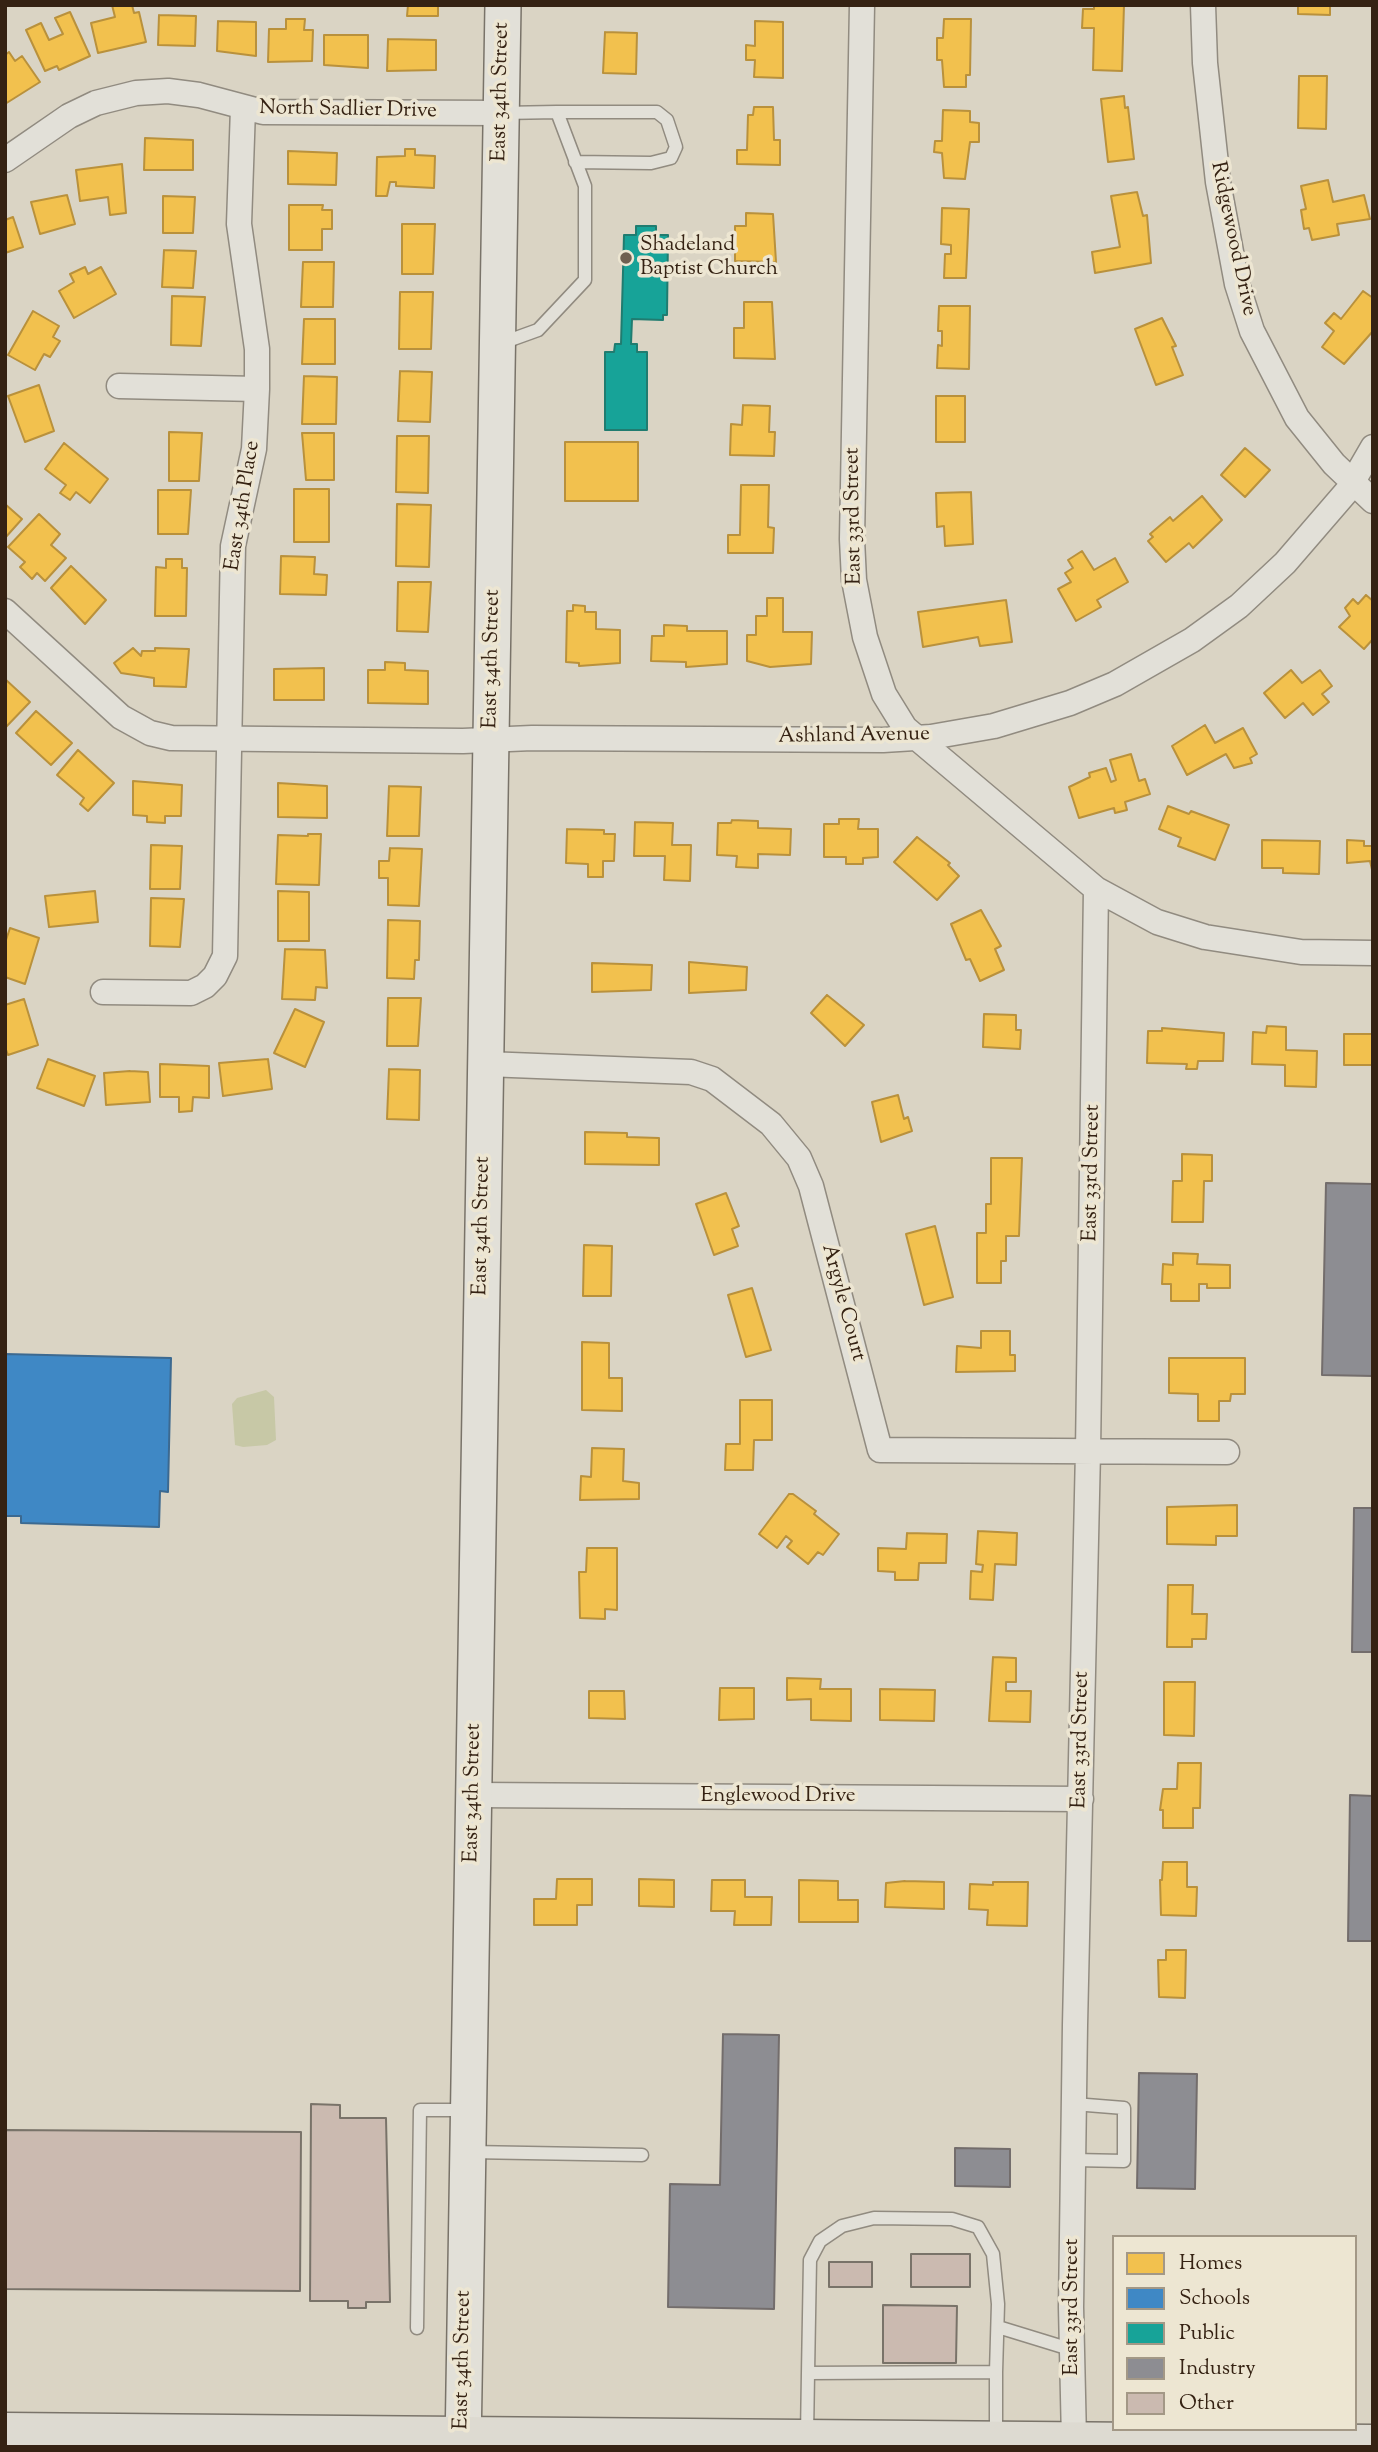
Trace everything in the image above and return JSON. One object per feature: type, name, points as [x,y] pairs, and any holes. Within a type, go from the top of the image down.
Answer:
[{"type":"main road","points":[[5,2432],[463,2442],[807,2439],[1366,2445]]},
{"type":"street","name":"East 34th Street","points":[[463,2442],[503,5]]},
{"type":"street","name":"East 33rd Street","points":[[862,5],[852,539],[854,580],[865,637],[891,710],[916,738],[1096,889],[1088,1451],[1074,2104],[1074,2440]]},
{"type":"street","name":"Ridgewood Drive","points":[[1203,5],[1211,133],[1218,182],[1246,312],[1259,349],[1286,402],[1328,457],[1373,501]]},
{"type":"street","name":"North Sadlier Drive","points":[[5,160],[69,116],[96,103],[127,95],[178,92],[263,112],[502,113]]},
{"type":"street","name":"East 34th Place","points":[[103,992],[183,994],[199,990],[220,970],[225,948],[233,546],[254,449],[257,389],[257,349],[239,224],[243,108]]},
{"type":"street","points":[[119,386],[257,389]]},
{"type":"street","name":"Ashland Avenue","points":[[5,611],[127,721],[171,738],[916,738],[975,730],[1042,713],[1115,684],[1192,640],[1255,592],[1319,526],[1353,482],[1373,447]]},
{"type":"street","points":[[1096,889],[1157,922],[1205,937],[1301,952],[1373,953]]},
{"type":"street","name":"Argyle Court","points":[[486,1063],[691,1072],[712,1079],[771,1124],[799,1158],[811,1186],[880,1450],[1227,1452]]},
{"type":"street","name":"Englewood Drive","points":[[475,1795],[1081,1798]]},
{"type":"lane","points":[[498,345],[538,330],[585,280],[585,186],[557,112]]},
{"type":"lane","points":[[502,113],[657,112],[667,120],[676,147],[671,158],[651,163],[576,162]]},
{"type":"lane","points":[[1074,2104],[1124,2108],[1124,2161],[1074,2160]]},
{"type":"lane","points":[[417,2328],[420,2110],[469,2110]]},
{"type":"lane","points":[[468,2152],[642,2155]]},
{"type":"lane","points":[[807,2439],[810,2260],[820,2241],[842,2225],[874,2218],[952,2219],[978,2227],[993,2254],[998,2328],[996,2440]]},
{"type":"lane","points":[[998,2328],[1073,2350]]},
{"type":"lane","points":[[808,2373],[996,2372]]},
{"type":"green space","points":[[266,1390],[274,1397],[276,1440],[267,1445],[235,1445],[232,1404],[237,1398]]},
{"type":"building: Homes","points":[[112,5],[132,5],[134,13],[139,12],[146,42],[98,53],[91,23],[115,17]]},
{"type":"building: Homes","points":[[408,5],[438,5],[438,16],[407,16]]},
{"type":"building: Homes","points":[[1094,5],[1124,5],[1122,71],[1093,70],[1094,28],[1082,28],[1083,9],[1094,9]]},
{"type":"building: Homes","points":[[1298,5],[1330,5],[1330,15],[1298,14]]},
{"type":"building: Homes","points":[[70,12],[90,56],[59,70],[57,66],[45,71],[26,30],[41,23],[49,40],[63,34],[55,18]]},
{"type":"building: Homes","points":[[159,15],[196,16],[195,46],[158,45]]},
{"type":"building: Homes","points":[[286,19],[305,19],[304,30],[313,30],[312,61],[268,62],[269,29],[286,29]]},
{"type":"building: Homes","points":[[944,19],[971,19],[970,75],[966,75],[966,87],[944,87],[942,60],[937,60],[937,38],[943,38]]},
{"type":"building: Homes","points":[[218,21],[256,22],[256,56],[217,51]]},
{"type":"building: Homes","points":[[755,21],[783,22],[783,78],[754,77],[755,60],[746,60],[746,45],[755,46]]},
{"type":"building: Homes","points":[[605,32],[637,33],[636,74],[603,73]]},
{"type":"building: Homes","points":[[324,35],[368,35],[368,68],[324,65]]},
{"type":"building: Homes","points":[[388,39],[436,40],[436,70],[387,71]]},
{"type":"building: Homes","points":[[9,52],[15,61],[22,56],[40,82],[5,104],[5,55]]},
{"type":"building: Homes","points":[[1299,76],[1327,76],[1326,129],[1298,128]]},
{"type":"building: Homes","points":[[1124,96],[1125,108],[1128,107],[1134,159],[1108,162],[1101,99]]},
{"type":"building: Homes","points":[[754,107],[773,107],[774,140],[780,140],[780,165],[737,164],[737,150],[747,150],[748,115],[753,115]]},
{"type":"building: Homes","points":[[943,110],[970,111],[970,122],[979,123],[979,142],[970,142],[965,179],[944,178],[942,153],[934,152],[935,141],[942,141]]},
{"type":"building: Homes","points":[[145,138],[193,140],[193,170],[144,170]]},
{"type":"building: Homes","points":[[405,149],[415,149],[415,155],[435,156],[434,188],[396,186],[396,182],[390,182],[387,196],[376,196],[377,157],[405,156]]},
{"type":"building: Homes","points":[[288,151],[337,153],[336,185],[288,184]]},
{"type":"building: Homes","points":[[122,164],[126,213],[110,215],[108,197],[80,201],[76,170]]},
{"type":"building: Homes","points":[[1328,180],[1333,202],[1364,195],[1370,219],[1337,224],[1339,235],[1312,240],[1309,228],[1304,229],[1301,210],[1306,209],[1301,186]]},
{"type":"building: Homes","points":[[1137,192],[1143,216],[1147,215],[1151,263],[1095,273],[1092,252],[1120,247],[1111,196]]},
{"type":"building: Homes","points":[[67,195],[75,224],[40,234],[31,202]]},
{"type":"building: Homes","points":[[163,196],[195,197],[193,233],[163,233]]},
{"type":"building: Homes","points":[[289,205],[323,205],[322,210],[332,210],[332,229],[322,229],[322,250],[289,250]]},
{"type":"building: Homes","points":[[942,208],[969,209],[966,278],[944,278],[945,254],[951,254],[951,245],[941,244]]},
{"type":"building: Homes","points":[[746,213],[773,214],[776,262],[735,261],[735,226],[746,226]]},
{"type":"building: Homes","points":[[13,217],[23,247],[5,253],[5,220]]},
{"type":"building: Homes","points":[[402,224],[435,224],[433,274],[402,274]]},
{"type":"building: Homes","points":[[164,250],[196,251],[193,288],[162,287]]},
{"type":"building: Homes","points":[[303,262],[334,262],[333,307],[301,307]]},
{"type":"building: Homes","points":[[85,267],[88,274],[101,267],[116,294],[74,318],[59,291],[74,282],[70,274]]},
{"type":"building: Homes","points":[[1363,291],[1373,298],[1373,331],[1344,364],[1322,347],[1334,331],[1325,323],[1334,313],[1341,319]]},
{"type":"building: Homes","points":[[400,292],[433,292],[431,349],[399,349]]},
{"type":"building: Homes","points":[[172,296],[205,297],[201,346],[171,345]]},
{"type":"building: Homes","points":[[744,302],[772,302],[775,359],[734,358],[734,328],[744,328]]},
{"type":"building: Homes","points":[[939,306],[970,306],[969,369],[937,368],[938,345],[942,346],[942,331],[938,331]]},
{"type":"building: Homes","points":[[33,311],[59,326],[53,337],[60,341],[50,357],[44,354],[35,370],[8,355]]},
{"type":"building: Homes","points":[[1162,318],[1176,346],[1172,347],[1183,375],[1156,385],[1135,329]]},
{"type":"building: Homes","points":[[304,319],[335,319],[335,364],[302,364]]},
{"type":"building: Homes","points":[[400,371],[432,372],[430,422],[398,421]]},
{"type":"building: Homes","points":[[304,376],[337,377],[336,424],[302,424]]},
{"type":"building: Homes","points":[[39,385],[54,431],[25,442],[8,396]]},
{"type":"building: Homes","points":[[936,396],[965,396],[965,442],[936,442]]},
{"type":"building: Homes","points":[[743,405],[770,406],[769,432],[775,432],[774,456],[730,455],[731,424],[742,425]]},
{"type":"building: Homes","points":[[169,432],[202,433],[199,481],[169,481]]},
{"type":"building: Homes","points":[[302,433],[334,433],[334,480],[306,480]]},
{"type":"building: Homes","points":[[397,436],[429,436],[428,493],[396,492]]},
{"type":"building: Homes","points":[[565,442],[638,442],[638,501],[565,501]]},
{"type":"building: Homes","points":[[64,443],[108,479],[90,503],[76,492],[70,500],[60,493],[66,485],[45,469]]},
{"type":"building: Homes","points":[[1245,448],[1270,470],[1245,497],[1221,475]]},
{"type":"building: Homes","points":[[741,485],[769,485],[768,527],[774,528],[773,553],[728,553],[728,535],[740,535]]},
{"type":"building: Homes","points":[[294,489],[329,489],[329,542],[294,542]]},
{"type":"building: Homes","points":[[158,490],[191,490],[188,534],[158,534]]},
{"type":"building: Homes","points":[[971,492],[973,544],[945,546],[944,526],[937,527],[936,493]]},
{"type":"building: Homes","points":[[1202,496],[1222,520],[1193,548],[1189,543],[1166,562],[1148,541],[1153,537],[1150,534],[1170,517],[1173,521]]},
{"type":"building: Homes","points":[[5,504],[22,519],[5,538]]},
{"type":"building: Homes","points":[[397,504],[431,505],[429,567],[396,566]]},
{"type":"building: Homes","points":[[39,514],[60,534],[51,545],[66,558],[45,581],[37,573],[32,579],[20,567],[25,562],[8,547]]},
{"type":"building: Homes","points":[[1082,551],[1094,570],[1115,558],[1128,582],[1097,600],[1101,607],[1076,621],[1058,589],[1071,582],[1065,573],[1073,568],[1068,560]]},
{"type":"building: Homes","points":[[281,556],[315,557],[314,574],[327,575],[326,595],[280,594]]},
{"type":"building: Homes","points":[[166,559],[182,559],[182,568],[187,568],[186,616],[155,616],[156,567],[166,568]]},
{"type":"building: Homes","points":[[71,566],[106,600],[85,624],[51,588]]},
{"type":"building: Homes","points":[[398,582],[431,582],[428,632],[397,631]]},
{"type":"building: Homes","points":[[1366,595],[1373,601],[1373,639],[1364,649],[1339,627],[1350,616],[1345,608],[1353,599],[1358,604]]},
{"type":"building: Homes","points":[[767,598],[783,598],[783,632],[812,632],[811,664],[770,667],[747,661],[747,635],[756,635],[756,616],[767,616]]},
{"type":"building: Homes","points":[[1006,600],[1012,642],[980,646],[978,637],[923,647],[918,612]]},
{"type":"building: Homes","points":[[573,605],[585,606],[585,612],[596,612],[596,629],[620,630],[620,663],[579,666],[579,663],[566,662],[567,611],[573,611]]},
{"type":"building: Homes","points":[[664,625],[687,626],[687,631],[727,631],[727,664],[686,667],[686,662],[651,661],[652,636],[664,636]]},
{"type":"building: Homes","points":[[133,648],[141,656],[142,651],[155,651],[155,648],[189,649],[186,687],[154,686],[154,678],[121,673],[114,663]]},
{"type":"building: Homes","points":[[385,662],[405,663],[405,670],[428,671],[428,704],[368,703],[368,670],[385,670]]},
{"type":"building: Homes","points":[[324,668],[324,700],[274,700],[274,669]]},
{"type":"building: Homes","points":[[1291,670],[1302,683],[1320,670],[1332,686],[1322,694],[1329,702],[1313,715],[1303,703],[1285,718],[1264,693]]},
{"type":"building: Homes","points":[[5,679],[30,702],[5,728]]},
{"type":"building: Homes","points":[[36,711],[72,743],[51,765],[16,733]]},
{"type":"building: Homes","points":[[1205,725],[1215,743],[1243,728],[1257,754],[1250,758],[1252,763],[1234,768],[1226,754],[1187,775],[1172,746]]},
{"type":"building: Homes","points":[[78,750],[114,783],[88,811],[80,804],[84,798],[57,775]]},
{"type":"building: Homes","points":[[1131,754],[1139,781],[1145,779],[1150,794],[1125,802],[1127,810],[1115,813],[1114,808],[1079,818],[1069,787],[1090,777],[1089,773],[1106,768],[1111,782],[1116,780],[1110,760]]},
{"type":"building: Homes","points":[[133,781],[182,785],[181,816],[165,816],[165,823],[147,822],[147,816],[133,815]]},
{"type":"building: Homes","points":[[278,783],[327,786],[327,818],[278,817]]},
{"type":"building: Homes","points":[[389,786],[421,787],[419,836],[387,836]]},
{"type":"building: Homes","points":[[1168,806],[1229,825],[1215,860],[1178,846],[1181,838],[1159,829]]},
{"type":"building: Homes","points":[[839,819],[859,819],[858,829],[878,829],[878,857],[863,858],[863,864],[846,864],[846,857],[824,857],[824,824],[839,824]]},
{"type":"building: Homes","points":[[732,820],[758,821],[758,828],[791,829],[790,855],[758,854],[758,868],[736,867],[737,856],[717,855],[718,823],[731,823]]},
{"type":"building: Homes","points":[[635,822],[673,823],[672,845],[691,845],[690,881],[664,880],[665,856],[634,856]]},
{"type":"building: Homes","points":[[567,829],[604,830],[604,834],[615,834],[614,861],[603,861],[603,877],[588,877],[588,864],[566,863]]},
{"type":"building: Homes","points":[[321,834],[319,885],[276,884],[278,835]]},
{"type":"building: Homes","points":[[917,837],[950,863],[948,865],[959,876],[937,900],[894,862]]},
{"type":"building: Homes","points":[[1262,840],[1320,841],[1319,874],[1283,873],[1283,868],[1262,868]]},
{"type":"building: Homes","points":[[1347,840],[1364,841],[1364,846],[1373,846],[1373,874],[1370,861],[1347,863]]},
{"type":"building: Homes","points":[[151,845],[182,846],[180,889],[150,889]]},
{"type":"building: Homes","points":[[390,848],[422,849],[419,906],[388,905],[388,878],[379,878],[379,861],[389,861]]},
{"type":"building: Homes","points":[[95,891],[98,922],[49,927],[45,896]]},
{"type":"building: Homes","points":[[278,891],[309,892],[309,941],[278,941]]},
{"type":"building: Homes","points":[[151,898],[184,899],[180,947],[150,946]]},
{"type":"building: Homes","points":[[981,910],[1001,946],[995,949],[1004,970],[980,981],[970,959],[966,960],[951,924]]},
{"type":"building: Homes","points":[[388,920],[420,921],[419,960],[415,960],[414,979],[387,978]]},
{"type":"building: Homes","points":[[10,928],[39,938],[25,984],[5,977],[5,943]]},
{"type":"building: Homes","points":[[285,949],[325,950],[327,988],[316,987],[315,1000],[282,999]]},
{"type":"building: Homes","points":[[689,962],[747,967],[746,990],[689,993]]},
{"type":"building: Homes","points":[[592,963],[652,965],[651,990],[592,992]]},
{"type":"building: Homes","points":[[827,995],[864,1025],[845,1046],[811,1013]]},
{"type":"building: Homes","points":[[388,998],[421,998],[418,1046],[387,1046]]},
{"type":"building: Homes","points":[[24,999],[38,1045],[8,1055],[5,1047],[5,1005]]},
{"type":"building: Homes","points":[[295,1009],[324,1022],[305,1067],[274,1053]]},
{"type":"building: Homes","points":[[984,1014],[1016,1015],[1016,1030],[1021,1030],[1020,1049],[983,1047]]},
{"type":"building: Homes","points":[[1267,1026],[1286,1027],[1286,1050],[1317,1051],[1316,1087],[1285,1086],[1285,1065],[1252,1064],[1253,1032],[1266,1033]]},
{"type":"building: Homes","points":[[1162,1028],[1224,1033],[1223,1061],[1198,1061],[1197,1069],[1186,1069],[1187,1064],[1147,1063],[1148,1031],[1162,1031]]},
{"type":"building: Homes","points":[[1344,1034],[1373,1034],[1373,1065],[1344,1065]]},
{"type":"building: Homes","points":[[48,1059],[95,1076],[84,1106],[37,1088]]},
{"type":"building: Homes","points":[[268,1059],[272,1089],[223,1096],[219,1063]]},
{"type":"building: Homes","points":[[160,1064],[209,1066],[209,1098],[193,1097],[192,1111],[179,1112],[179,1097],[160,1097]]},
{"type":"building: Homes","points":[[389,1069],[420,1070],[419,1120],[387,1119]]},
{"type":"building: Homes","points":[[148,1072],[150,1102],[106,1105],[104,1073]]},
{"type":"building: Homes","points":[[898,1095],[904,1119],[908,1117],[912,1131],[881,1142],[872,1102]]},
{"type":"building: Homes","points":[[585,1132],[627,1133],[627,1137],[659,1138],[659,1165],[585,1164]]},
{"type":"building: Homes","points":[[1182,1154],[1212,1155],[1212,1181],[1204,1181],[1203,1222],[1172,1222],[1173,1181],[1182,1181]]},
{"type":"building: Homes","points":[[991,1158],[1022,1158],[1019,1236],[1006,1236],[1006,1261],[1001,1261],[1001,1283],[977,1283],[977,1233],[986,1233],[986,1204],[991,1204]]},
{"type":"building: Homes","points":[[726,1193],[739,1226],[732,1229],[738,1246],[714,1255],[696,1204]]},
{"type":"building: Homes","points":[[935,1226],[953,1297],[924,1305],[906,1234]]},
{"type":"building: Homes","points":[[584,1245],[612,1246],[611,1296],[583,1296]]},
{"type":"building: Homes","points":[[1173,1253],[1198,1254],[1197,1264],[1230,1265],[1230,1288],[1207,1288],[1207,1284],[1199,1284],[1199,1301],[1171,1301],[1171,1284],[1162,1284],[1163,1264],[1173,1265]]},
{"type":"building: Homes","points":[[752,1288],[771,1350],[746,1357],[728,1295]]},
{"type":"building: Homes","points":[[981,1331],[1010,1331],[1010,1355],[1015,1355],[1015,1371],[956,1372],[957,1346],[981,1348]]},
{"type":"building: Homes","points":[[582,1342],[609,1343],[609,1378],[622,1378],[622,1411],[582,1410]]},
{"type":"building: Homes","points":[[1169,1358],[1245,1358],[1245,1394],[1231,1394],[1230,1401],[1219,1401],[1219,1421],[1198,1421],[1198,1394],[1169,1393]]},
{"type":"building: Homes","points":[[740,1400],[772,1400],[772,1440],[754,1440],[753,1470],[725,1470],[726,1444],[740,1444]]},
{"type":"building: Homes","points":[[592,1448],[624,1449],[623,1481],[639,1483],[639,1499],[580,1500],[581,1476],[591,1477]]},
{"type":"building: Homes","points":[[789,1494],[793,1494],[816,1511],[814,1514],[839,1534],[823,1555],[818,1552],[808,1564],[787,1547],[792,1541],[786,1536],[777,1548],[759,1534]]},
{"type":"building: Homes","points":[[1237,1505],[1237,1536],[1216,1536],[1216,1545],[1167,1544],[1167,1507]]},
{"type":"building: Homes","points":[[978,1531],[1017,1533],[1016,1565],[995,1564],[993,1600],[970,1599],[971,1571],[982,1572],[983,1565],[976,1564]]},
{"type":"building: Homes","points":[[907,1533],[947,1534],[946,1563],[919,1563],[918,1580],[895,1580],[895,1572],[878,1571],[878,1548],[906,1549]]},
{"type":"building: Homes","points":[[587,1548],[617,1548],[617,1610],[605,1609],[605,1619],[580,1618],[579,1572],[586,1572]]},
{"type":"building: Homes","points":[[1168,1585],[1193,1585],[1192,1614],[1207,1614],[1206,1639],[1192,1639],[1192,1647],[1167,1647]]},
{"type":"building: Homes","points":[[993,1657],[1016,1658],[1016,1682],[1006,1682],[1006,1691],[1031,1691],[1030,1722],[989,1721]]},
{"type":"building: Homes","points":[[787,1678],[821,1679],[820,1689],[851,1689],[851,1721],[811,1720],[811,1699],[787,1700]]},
{"type":"building: Homes","points":[[1164,1682],[1195,1682],[1194,1736],[1164,1735]]},
{"type":"building: Homes","points":[[720,1688],[754,1688],[754,1719],[719,1720]]},
{"type":"building: Homes","points":[[880,1689],[935,1690],[934,1721],[880,1720]]},
{"type":"building: Homes","points":[[589,1691],[624,1691],[625,1719],[589,1718]]},
{"type":"building: Homes","points":[[1178,1763],[1201,1763],[1200,1808],[1193,1808],[1193,1828],[1163,1828],[1163,1810],[1160,1810],[1163,1789],[1177,1789]]},
{"type":"building: Homes","points":[[1163,1862],[1187,1862],[1187,1887],[1197,1887],[1196,1916],[1161,1915],[1160,1880]]},
{"type":"building: Homes","points":[[557,1879],[592,1879],[592,1905],[577,1905],[577,1925],[534,1925],[534,1899],[556,1899]]},
{"type":"building: Homes","points":[[639,1879],[674,1880],[674,1907],[639,1906]]},
{"type":"building: Homes","points":[[712,1880],[745,1880],[745,1897],[772,1897],[771,1925],[734,1925],[735,1911],[711,1911]]},
{"type":"building: Homes","points":[[799,1880],[838,1881],[838,1900],[858,1900],[858,1922],[799,1922]]},
{"type":"building: Homes","points":[[944,1882],[944,1909],[885,1907],[886,1883]]},
{"type":"building: Homes","points":[[993,1882],[1028,1882],[1027,1926],[987,1925],[988,1910],[969,1909],[970,1884],[993,1885]]},
{"type":"building: Homes","points":[[1166,1950],[1186,1950],[1185,1998],[1159,1997],[1158,1960],[1166,1960]]},
{"type":"building: Schools","points":[[5,1354],[171,1358],[168,1492],[160,1491],[159,1527],[21,1523],[21,1516],[5,1516]]},
{"type":"building: Public","points":[[636,226],[656,226],[656,235],[668,235],[667,315],[663,315],[663,320],[632,319],[631,344],[637,344],[637,352],[647,352],[647,430],[605,430],[605,352],[614,352],[615,344],[621,344],[624,235],[636,235]]},
{"type":"building: Industry","points":[[1326,1183],[1373,1184],[1373,1376],[1322,1375]]},
{"type":"building: Industry","points":[[1354,1508],[1373,1508],[1373,1652],[1352,1652]]},
{"type":"building: Industry","points":[[1350,1795],[1373,1796],[1373,1941],[1348,1941]]},
{"type":"building: Industry","points":[[723,2034],[779,2035],[774,2309],[668,2307],[670,2184],[720,2185]]},
{"type":"building: Industry","points":[[1139,2073],[1197,2074],[1195,2189],[1137,2188]]},
{"type":"building: Industry","points":[[955,2148],[1010,2149],[1010,2187],[955,2186]]},
{"type":"building: Other","points":[[311,2104],[340,2105],[340,2118],[386,2118],[390,2302],[366,2302],[366,2308],[348,2308],[348,2301],[310,2301]]},
{"type":"building: Other","points":[[5,2130],[301,2132],[300,2291],[5,2289]]},
{"type":"building: Other","points":[[911,2254],[970,2254],[970,2287],[911,2287]]},
{"type":"building: Other","points":[[829,2262],[872,2262],[872,2287],[829,2287]]},
{"type":"building: Other","points":[[883,2305],[957,2306],[956,2363],[883,2363]]},
{"type":"place","name":"Shadeland Baptist Church","points":[[626,258]]}]
